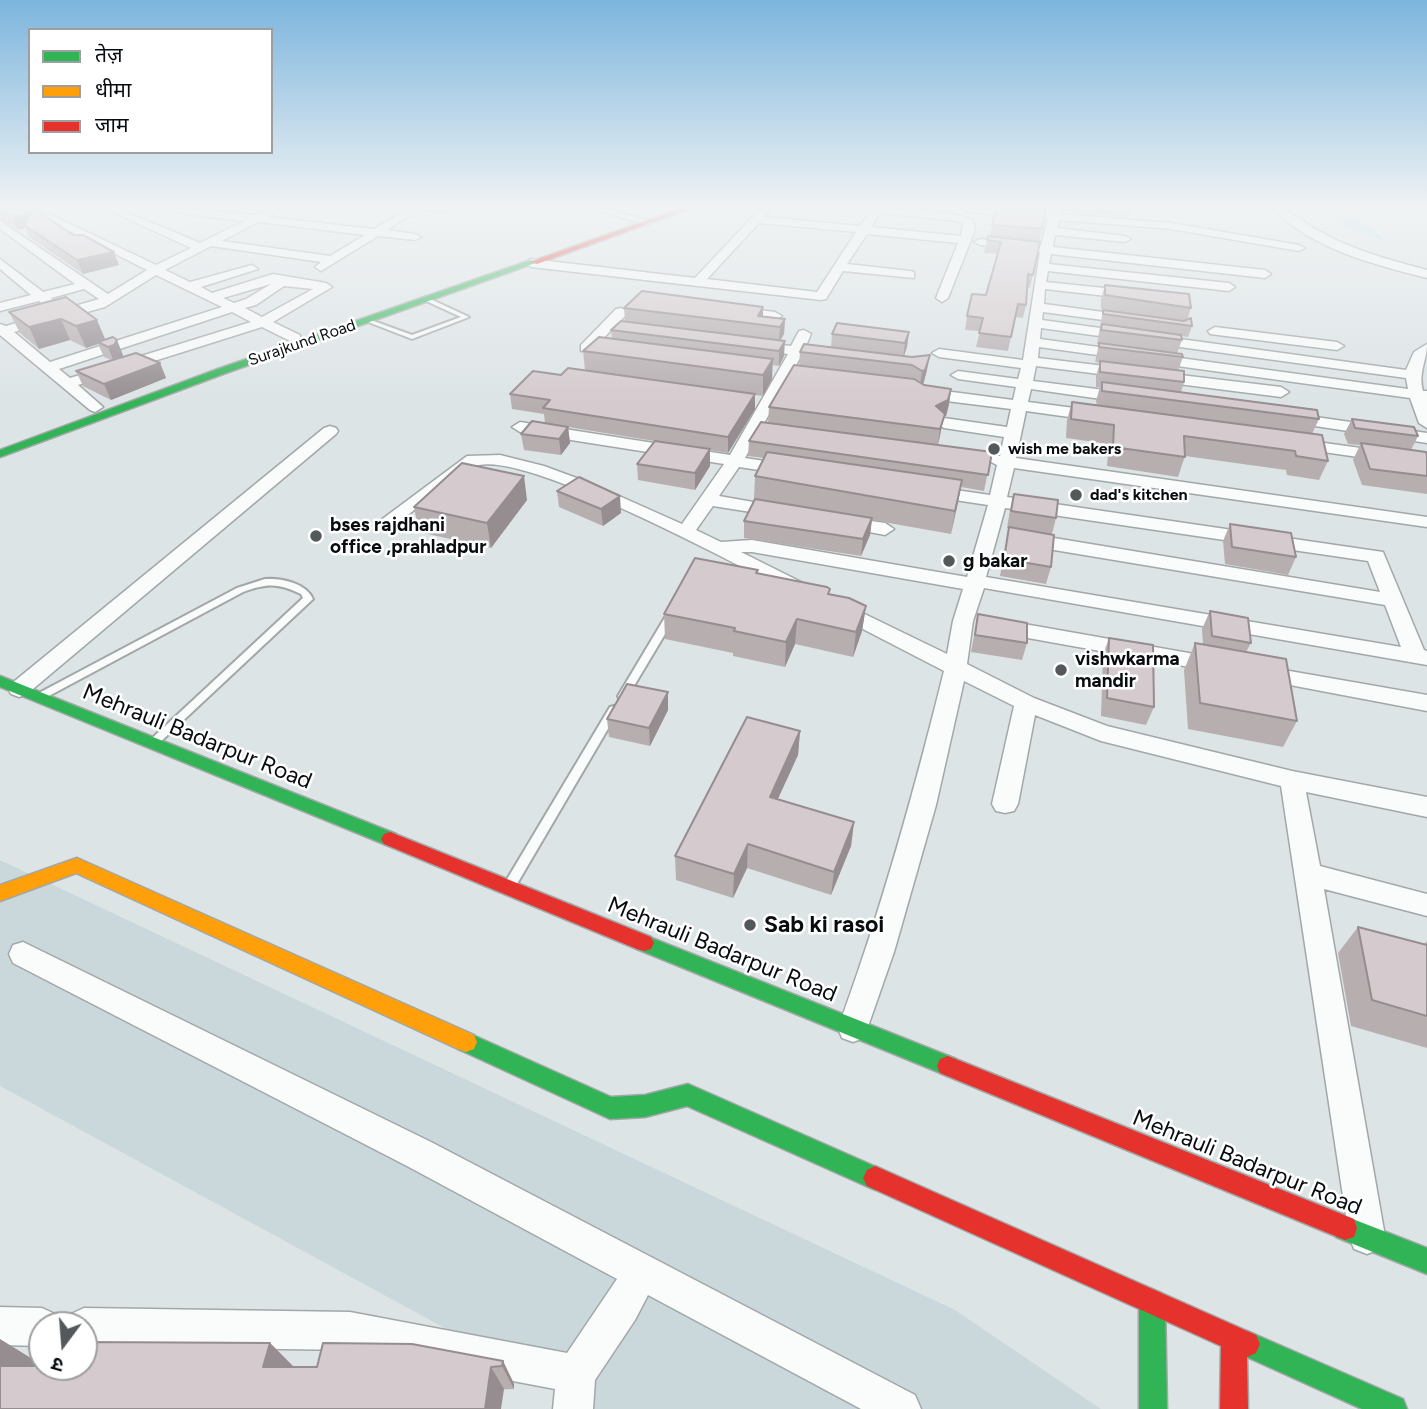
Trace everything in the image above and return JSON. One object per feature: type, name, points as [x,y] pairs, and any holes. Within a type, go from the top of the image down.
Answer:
[{"type":"main road","name":"Surajkund Road","points":[[0,442],[480,275]]},
{"type":"main road","name":"Surajkund Road","points":[[0,454],[497,275]]},
{"type":"main road","name":"Mehrauli Badarpur Road","points":[[0,681],[1427,1261]]},
{"type":"main road","points":[[0,894],[77,865],[610,1108],[645,1106],[688,1096],[1393,1409]]},
{"type":"main road","points":[[1152,1301],[1153,1409]]},
{"type":"main road","points":[[1234,1338],[1234,1409]]},
{"type":"street","points":[[15,275],[63,315]]},
{"type":"street","points":[[72,275],[109,300]]},
{"type":"street","points":[[2,329],[63,315],[109,300],[149,275]]},
{"type":"street","points":[[166,275],[295,338]]},
{"type":"street","points":[[190,286],[230,275]]},
{"type":"street","points":[[211,297],[288,275]]},
{"type":"street","points":[[604,275],[821,296]]},
{"type":"street","points":[[698,282],[705,275]]},
{"type":"street","points":[[812,313],[834,275]]},
{"type":"street","points":[[942,298],[951,275]]},
{"type":"street","points":[[853,1028],[880,952],[923,805],[956,666],[963,621],[990,533],[1030,363],[1041,275]]},
{"type":"street","points":[[1103,292],[1107,275]]},
{"type":"street","points":[[1122,275],[1229,287]]},
{"type":"street","points":[[48,368],[255,300],[278,285],[275,280]]},
{"type":"street","points":[[67,384],[263,322],[326,287],[275,280]]},
{"type":"street","points":[[0,307],[86,285]]},
{"type":"street","points":[[1039,285],[1152,298]]},
{"type":"street","points":[[1037,307],[1141,321]]},
{"type":"street","points":[[722,310],[775,316]]},
{"type":"street","points":[[607,351],[586,348],[613,328],[621,312]]},
{"type":"street","points":[[1035,323],[1418,371]]},
{"type":"street","points":[[1194,328],[1337,346]]},
{"type":"street","points":[[2,329],[95,407]]},
{"type":"street","points":[[685,533],[735,462],[762,430],[763,403],[787,373],[804,334]]},
{"type":"street","points":[[1033,342],[1186,363],[1423,407]]},
{"type":"street","points":[[735,343],[847,357]]},
{"type":"street","points":[[1185,343],[1186,387]]},
{"type":"street","points":[[1423,407],[1416,358],[1427,348]]},
{"type":"street","points":[[939,353],[1030,363],[1186,387],[1423,407]]},
{"type":"street","points":[[958,375],[1148,400]]},
{"type":"street","points":[[922,393],[1115,419]]},
{"type":"street","points":[[1269,416],[1427,438]]},
{"type":"street","points":[[944,423],[1013,433]]},
{"type":"street","points":[[520,427],[803,472]]},
{"type":"street","points":[[19,689],[330,431]]},
{"type":"street","points":[[1282,442],[1427,462]]},
{"type":"street","points":[[390,520],[473,460],[490,458],[556,474],[716,548],[956,666],[1026,704],[1134,742],[1292,780],[1427,807]]},
{"type":"street","points":[[980,458],[1427,522]]},
{"type":"street","points":[[912,488],[1373,555],[1378,557],[1421,657]]},
{"type":"street","points":[[708,500],[803,516]]},
{"type":"street","points":[[831,520],[885,529]]},
{"type":"street","points":[[990,533],[1395,601]]},
{"type":"street","points":[[716,548],[752,546],[1421,657]]},
{"type":"street","points":[[963,621],[1427,704]]},
{"type":"street","points":[[1005,804],[1026,704]]},
{"type":"street","points":[[1292,780],[1367,1236]]},
{"type":"street","points":[[1308,874],[1427,905]]},
{"type":"street","points":[[23,954],[419,1154],[901,1409]]},
{"type":"street","points":[[98,1327],[350,1331],[574,1391],[641,1272]]},
{"type":"street","points":[[0,1326],[28,1327]]},
{"type":"lane","points":[[366,320],[411,337],[466,317],[426,299]]},
{"type":"lane","points":[[39,697],[240,590],[265,580],[285,582],[305,592],[308,598],[152,743]]},
{"type":"lane","points":[[508,888],[674,611]]},
{"type":"shaded area","points":[[0,860],[955,1310],[1101,1409],[588,1409],[588,1406],[0,1086]]},
{"type":"building","points":[[992,275],[1028,275],[1026,305],[1018,304],[1011,337],[979,333],[983,318],[967,316],[972,294],[986,295]]},
{"type":"building","points":[[1105,285],[1189,294],[1191,308],[1105,295]]},
{"type":"building","points":[[642,291],[763,307],[758,316],[785,319],[780,327],[624,308]]},
{"type":"building","points":[[66,297],[97,320],[76,326],[61,319],[29,327],[9,312]]},
{"type":"building","points":[[1103,310],[1184,321],[1191,318],[1192,326],[1103,314]]},
{"type":"building","points":[[621,321],[785,341],[779,351],[611,330]]},
{"type":"building","points":[[837,323],[909,332],[905,343],[832,334]]},
{"type":"building","points":[[1102,324],[1181,335],[1182,340],[1101,330]]},
{"type":"building","points":[[113,337],[117,340],[114,345],[108,347],[98,342]]},
{"type":"building","points":[[599,337],[773,359],[763,375],[583,351]]},
{"type":"building","points":[[1099,343],[1182,354],[1183,357],[1099,347]]},
{"type":"building","points":[[804,344],[912,357],[930,355],[925,370],[922,371],[912,365],[800,352]]},
{"type":"building","points":[[136,353],[160,363],[104,384],[76,371]]},
{"type":"building","points":[[1100,361],[1184,371],[1184,382],[1100,372]]},
{"type":"building","points":[[794,365],[914,379],[924,385],[951,389],[948,400],[936,406],[945,414],[940,429],[769,407]]},
{"type":"building","points":[[568,368],[755,394],[728,437],[543,408],[550,400],[510,394],[533,371],[561,375]]},
{"type":"building","points":[[1102,382],[1317,410],[1319,419],[1102,391]]},
{"type":"building","points":[[1072,402],[1322,435],[1328,461],[1296,456],[1295,451],[1184,436],[1185,457],[1113,447],[1114,425],[1071,419]]},
{"type":"building","points":[[1352,419],[1414,427],[1418,436],[1355,428]]},
{"type":"building","points":[[532,421],[568,427],[559,439],[521,434]]},
{"type":"building","points":[[761,422],[992,452],[988,475],[749,441]]},
{"type":"building","points":[[655,441],[710,449],[695,473],[637,464]]},
{"type":"building","points":[[1361,443],[1426,452],[1427,476],[1370,469]]},
{"type":"building","points":[[767,452],[962,480],[955,511],[755,476]]},
{"type":"building","points":[[462,463],[524,476],[487,523],[414,507]]},
{"type":"building","points":[[579,477],[620,496],[601,509],[557,491]]},
{"type":"building","points":[[1014,494],[1058,500],[1056,518],[1011,511]]},
{"type":"building","points":[[755,499],[872,518],[863,539],[744,521]]},
{"type":"building","points":[[1230,524],[1291,533],[1296,557],[1232,547]]},
{"type":"building","points":[[1009,527],[1054,535],[1051,567],[1004,559]]},
{"type":"building","points":[[695,558],[827,587],[830,589],[828,594],[849,598],[866,606],[856,632],[797,619],[786,642],[734,631],[735,628],[664,614]]},
{"type":"building","points":[[1210,611],[1248,618],[1251,643],[1212,636]]},
{"type":"building","points":[[978,614],[1027,623],[1027,643],[975,635]]},
{"type":"building","points":[[1109,638],[1153,645],[1154,707],[1107,698]]},
{"type":"building","points":[[1195,643],[1286,659],[1297,721],[1200,703]]},
{"type":"building","points":[[627,684],[668,692],[649,728],[607,719]]},
{"type":"building","points":[[747,717],[800,731],[770,797],[854,822],[834,872],[748,844],[734,874],[675,856]]},
{"type":"building","points":[[1358,927],[1427,945],[1427,1016],[1372,1000]]},
{"type":"building","points":[[98,1342],[270,1343],[263,1367],[317,1367],[323,1343],[412,1344],[503,1361],[502,1366],[491,1367],[485,1409],[0,1409],[0,1366],[28,1366],[28,1381],[98,1381]]},
{"type":"traffic: fast","points":[[0,454],[222,371],[497,275]]},
{"type":"traffic: fast","points":[[0,681],[390,839]]},
{"type":"traffic: fast","points":[[644,943],[948,1066]]},
{"type":"traffic: fast","points":[[466,1042],[610,1108],[645,1106],[688,1095],[875,1178]]},
{"type":"traffic: fast","points":[[1345,1228],[1427,1261]]},
{"type":"traffic: fast","points":[[1152,1302],[1153,1409]]},
{"type":"traffic: fast","points":[[1247,1344],[1393,1409]]},
{"type":"traffic: slow","points":[[0,893],[77,865],[466,1042]]},
{"type":"traffic: jam","points":[[390,839],[644,943]]},
{"type":"traffic: jam","points":[[948,1066],[1345,1228]]},
{"type":"traffic: jam","points":[[875,1178],[1247,1344]]},
{"type":"traffic: jam","points":[[1234,1338],[1234,1409]]},
{"type":"place","name":"wish me bakers","points":[[994,449]]},
{"type":"place","name":"dad's kitchen","points":[[1076,495]]},
{"type":"place","name":"bses rajdhani office ,prahladpur","points":[[316,536]]},
{"type":"place","name":"g bakar","points":[[949,561]]},
{"type":"place","name":"vishwkarma mandir","points":[[1061,670]]},
{"type":"place","name":"Sab ki rasoi","points":[[750,925]]}]
